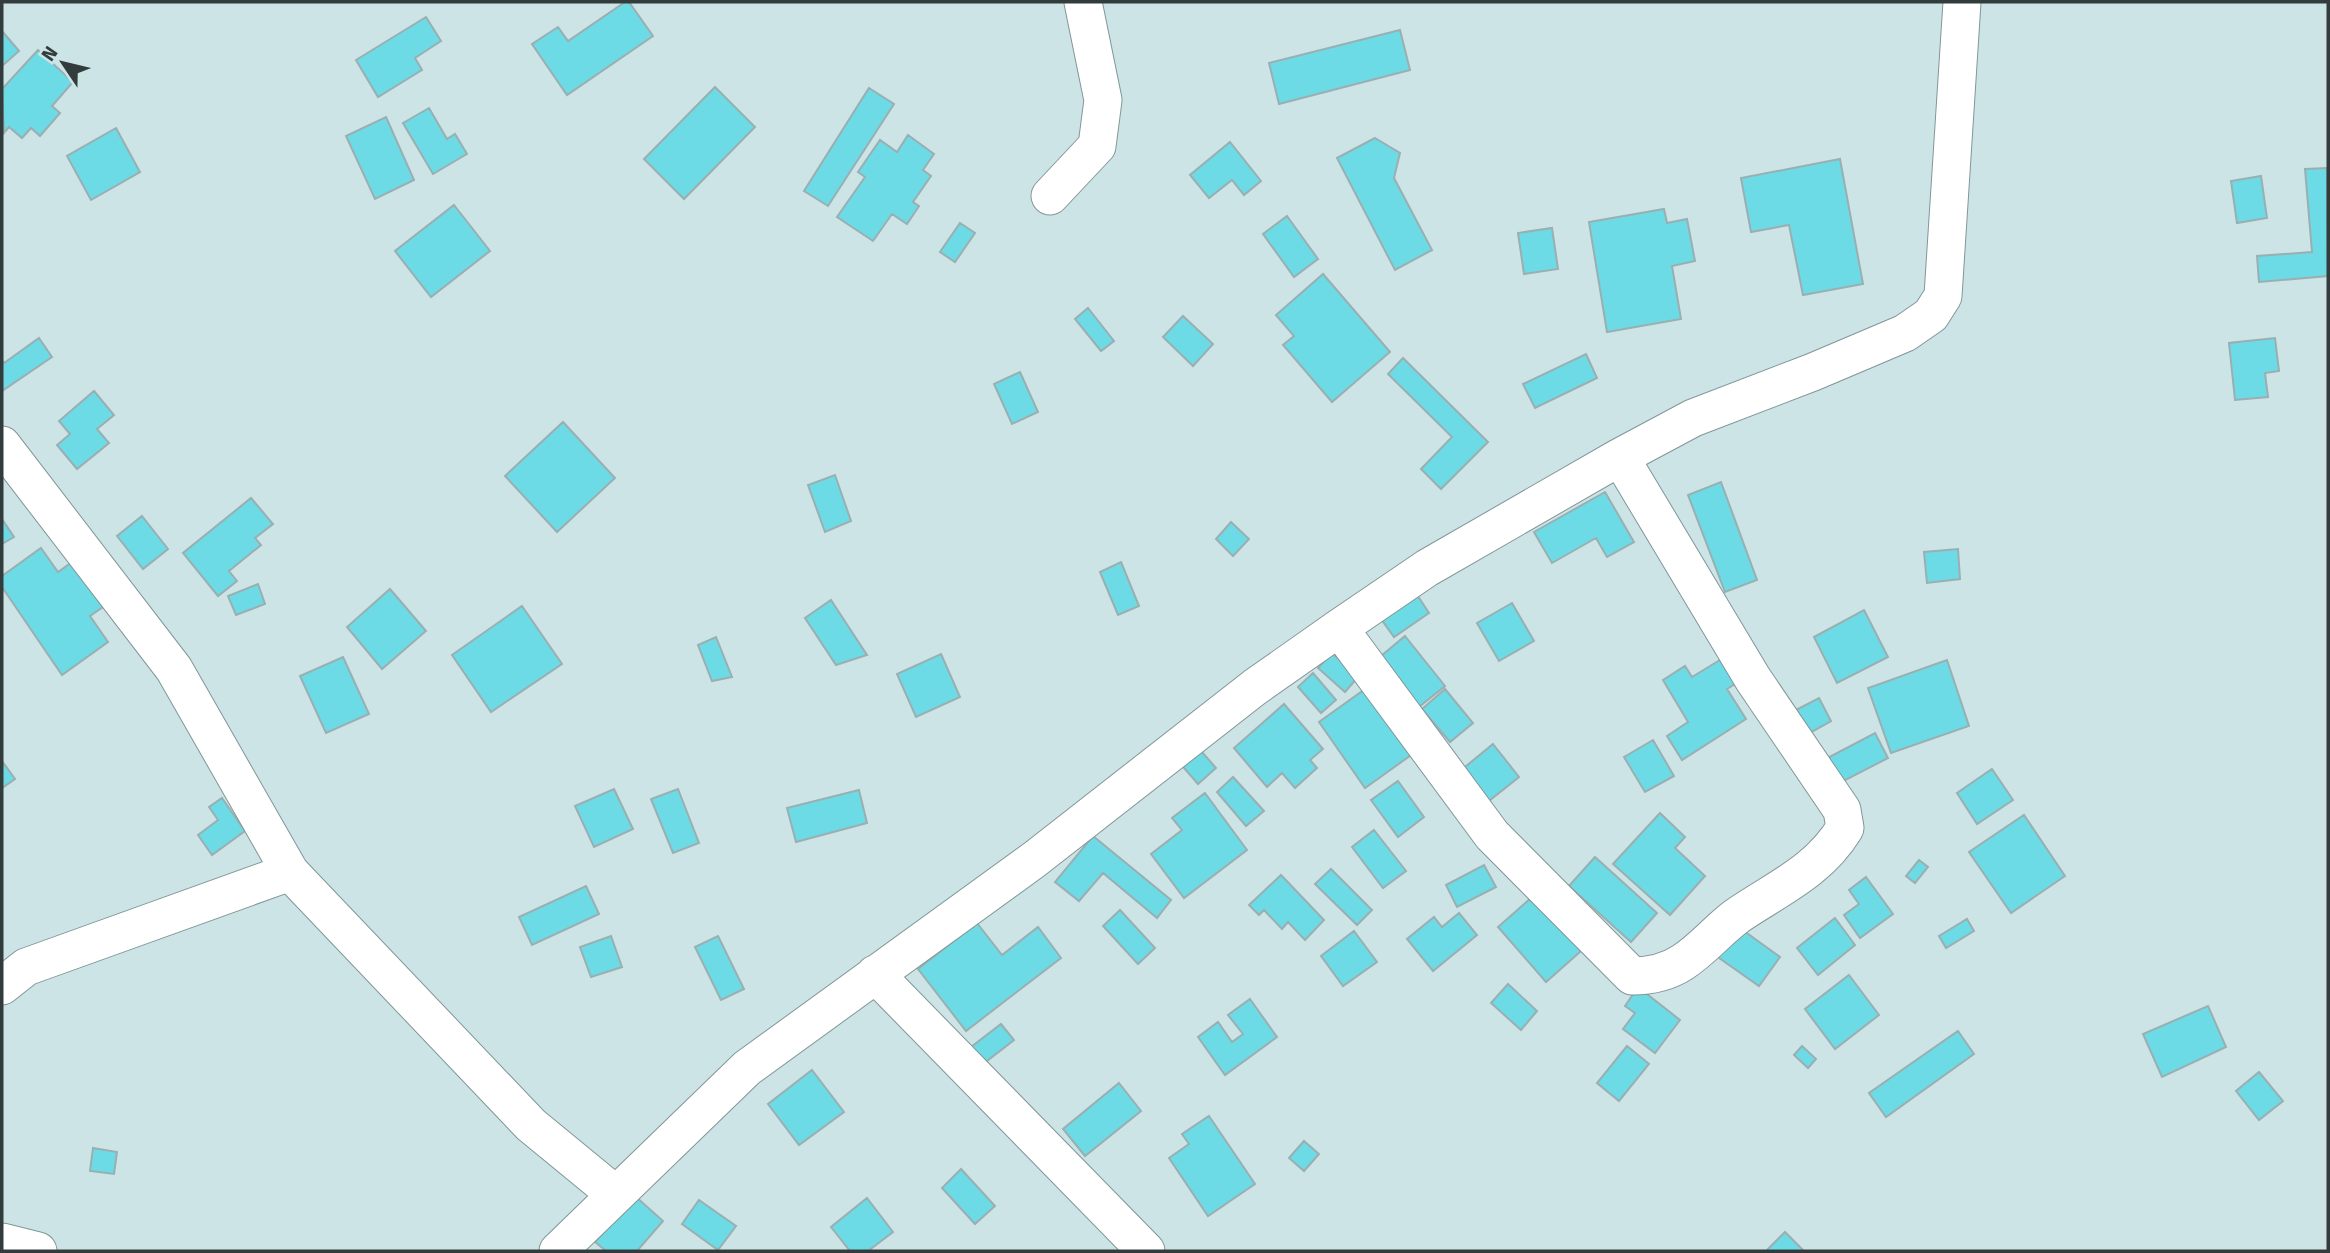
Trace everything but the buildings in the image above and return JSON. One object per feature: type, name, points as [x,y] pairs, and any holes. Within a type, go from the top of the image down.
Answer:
[{"type":"street","points":[[1050,196],[1097,146],[1103,100],[1083,2]]},
{"type":"street","points":[[558,1251],[747,1068],[1035,859],[1255,687],[1427,568],[1693,418],[1905,333],[1931,315],[1943,296],[1962,2]]},
{"type":"street","points":[[2,445],[174,669],[290,872],[531,1125],[615,1194]]},
{"type":"street","points":[[1339,628],[1492,835],[1609,955],[1632,976],[1652,976],[1683,962],[1736,917],[1810,870],[1834,846],[1845,828],[1842,810],[1753,679],[1620,457]]},
{"type":"street","points":[[2,986],[26,967],[290,872]]},
{"type":"street","points":[[875,974],[1146,1251]]},
{"type":"street","points":[[2,1242],[38,1251]]}]
